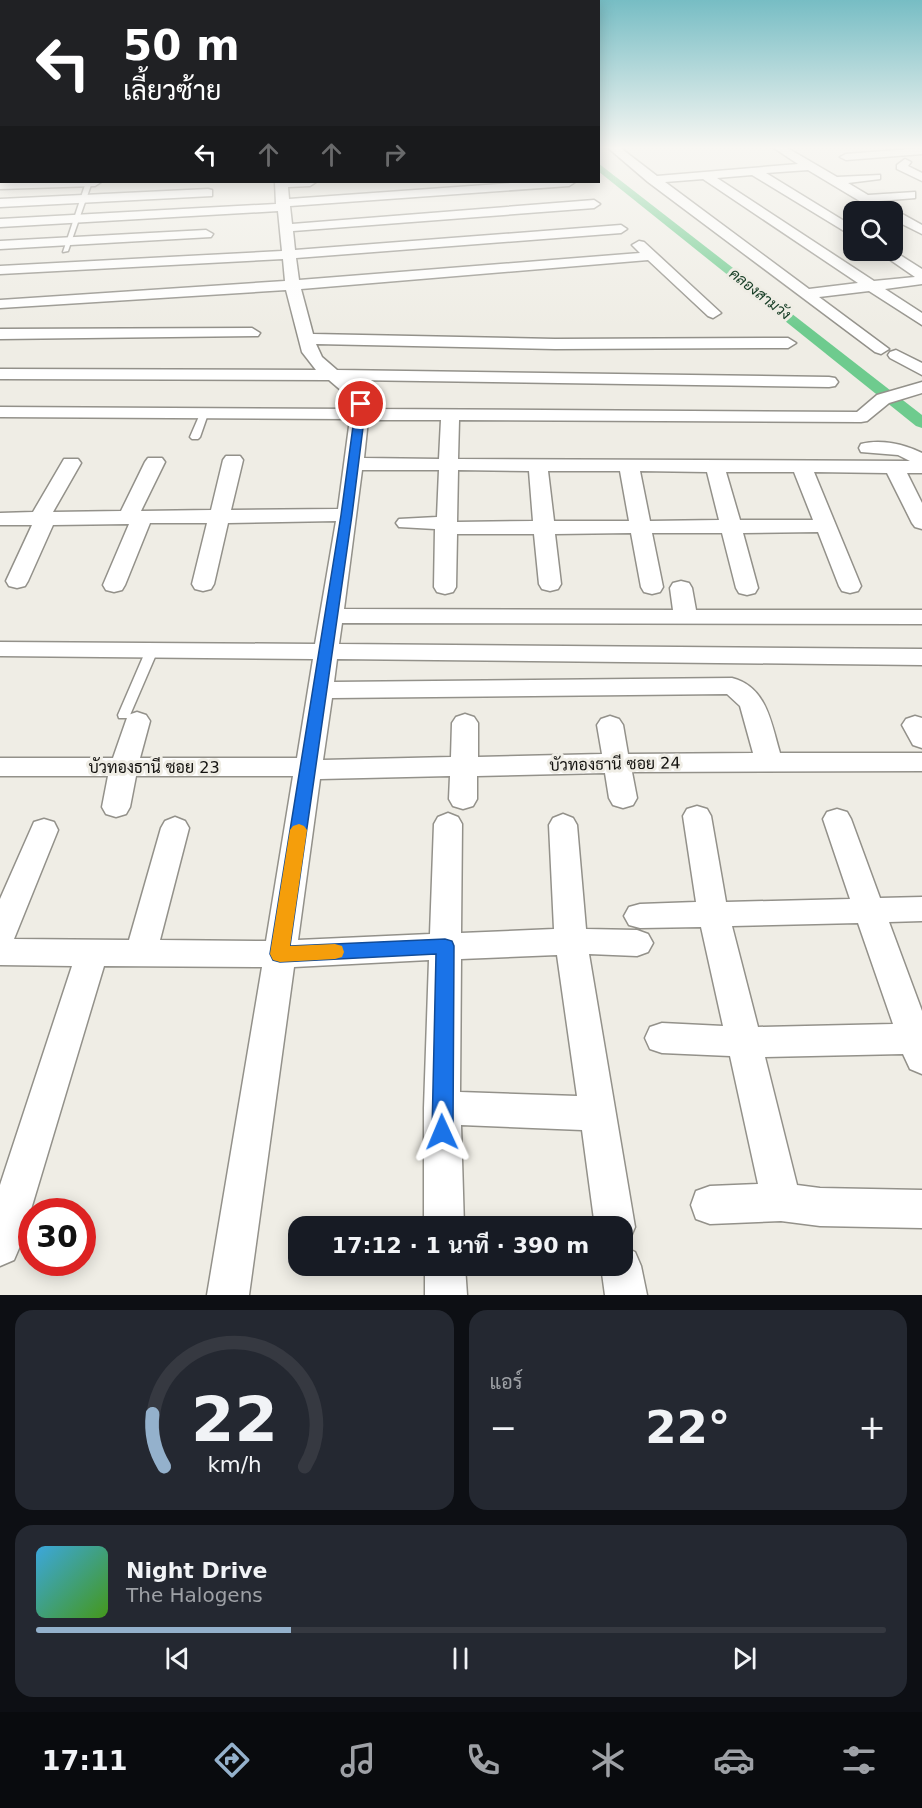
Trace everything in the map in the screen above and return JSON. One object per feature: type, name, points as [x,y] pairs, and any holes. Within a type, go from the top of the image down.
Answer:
[{"type":"street","points":[[203,275],[207,206]]},
{"type":"street","points":[[0,223],[207,212],[245,206]]},
{"type":"street","points":[[228,1295],[347,515],[361,404],[353,388],[316,362],[310,352],[292,285],[283,206]]},
{"type":"street","points":[[597,206],[713,313]]},
{"type":"street","points":[[693,206],[806,294],[888,352],[922,370]]},
{"type":"street","points":[[752,206],[922,320]]},
{"type":"street","points":[[811,206],[843,226]]},
{"type":"street","points":[[903,215],[922,216]]},
{"type":"street","points":[[903,220],[922,230]]},
{"type":"street","points":[[0,304],[203,275],[288,255],[621,229]]},
{"type":"street","points":[[0,245],[67,246],[206,234]]},
{"type":"street","points":[[0,270],[203,275],[292,285],[651,256]]},
{"type":"street","points":[[900,261],[922,275]]},
{"type":"street","points":[[806,294],[922,280]]},
{"type":"street","points":[[0,334],[252,333]]},
{"type":"street","points":[[307,339],[555,344],[788,344]]},
{"type":"street","points":[[743,365],[756,387]]},
{"type":"street","points":[[0,374],[564,378],[756,387],[829,382]]},
{"type":"street","points":[[0,412],[861,417],[883,399],[922,387]]},
{"type":"street","points":[[444,587],[450,414]]},
{"type":"street","points":[[852,417],[868,448],[886,467],[920,516]]},
{"type":"street","points":[[868,448],[902,450],[922,460]]},
{"type":"street","points":[[203,584],[217,518],[233,460]]},
{"type":"street","points":[[114,585],[155,462]]},
{"type":"street","points":[[17,581],[42,519],[71,463]]},
{"type":"street","points":[[353,464],[922,467]]},
{"type":"street","points":[[538,465],[550,584]]},
{"type":"street","points":[[629,466],[651,586]]},
{"type":"street","points":[[715,466],[747,588]]},
{"type":"street","points":[[802,467],[850,586]]},
{"type":"street","points":[[0,519],[347,515]]},
{"type":"street","points":[[406,523],[641,528],[826,526]]},
{"type":"street","points":[[681,588],[685,616]]},
{"type":"street","points":[[331,616],[922,617]]},
{"type":"street","points":[[0,649],[922,657]]},
{"type":"street","points":[[613,655],[617,687]]},
{"type":"street","points":[[320,690],[732,686],[746,695],[753,706],[769,762]]},
{"type":"street","points":[[116,807],[130,718]]},
{"type":"street","points":[[444,1216],[442,1108],[445,946],[455,812],[464,767],[465,723]]},
{"type":"street","points":[[610,725],[623,798]]},
{"type":"street","name":"บัวทองธานี ซอย 24","points":[[308,768],[618,763],[922,762]]},
{"type":"street","name":"บัวทองธานี ซอย 23","points":[[0,767],[308,768]]},
{"type":"street","points":[[697,816],[714,913],[746,1042],[781,1202]]},
{"type":"street","points":[[662,1038],[919,1048],[837,819]]},
{"type":"street","points":[[563,825],[571,940],[613,1216]]},
{"type":"street","points":[[141,953],[175,828]]},
{"type":"street","points":[[0,936],[44,830]]},
{"type":"street","points":[[0,952],[280,954],[571,940],[714,913],[922,909]]},
{"type":"street","points":[[0,1246],[92,953]]},
{"type":"street","points":[[442,1108],[598,1114]]},
{"type":"street","points":[[710,1205],[781,1202],[820,1207],[922,1209]]},
{"type":"street","points":[[446,1276],[446,1295]]},
{"type":"street","points":[[623,1276],[626,1295]]},
{"type":"lane","points":[[67,246],[82,206]]},
{"type":"lane","points":[[195,437],[204,414]]},
{"type":"lane","points":[[130,718],[152,650]]},
{"type":"waterway","name":"คลองสามวัง","points":[[649,206],[922,423]]},
{"type":"slow traffic","points":[[299,830],[280,954],[335,952]]},
{"type":"route","points":[[361,404],[347,515],[280,954],[445,946],[442,1132]]}]
